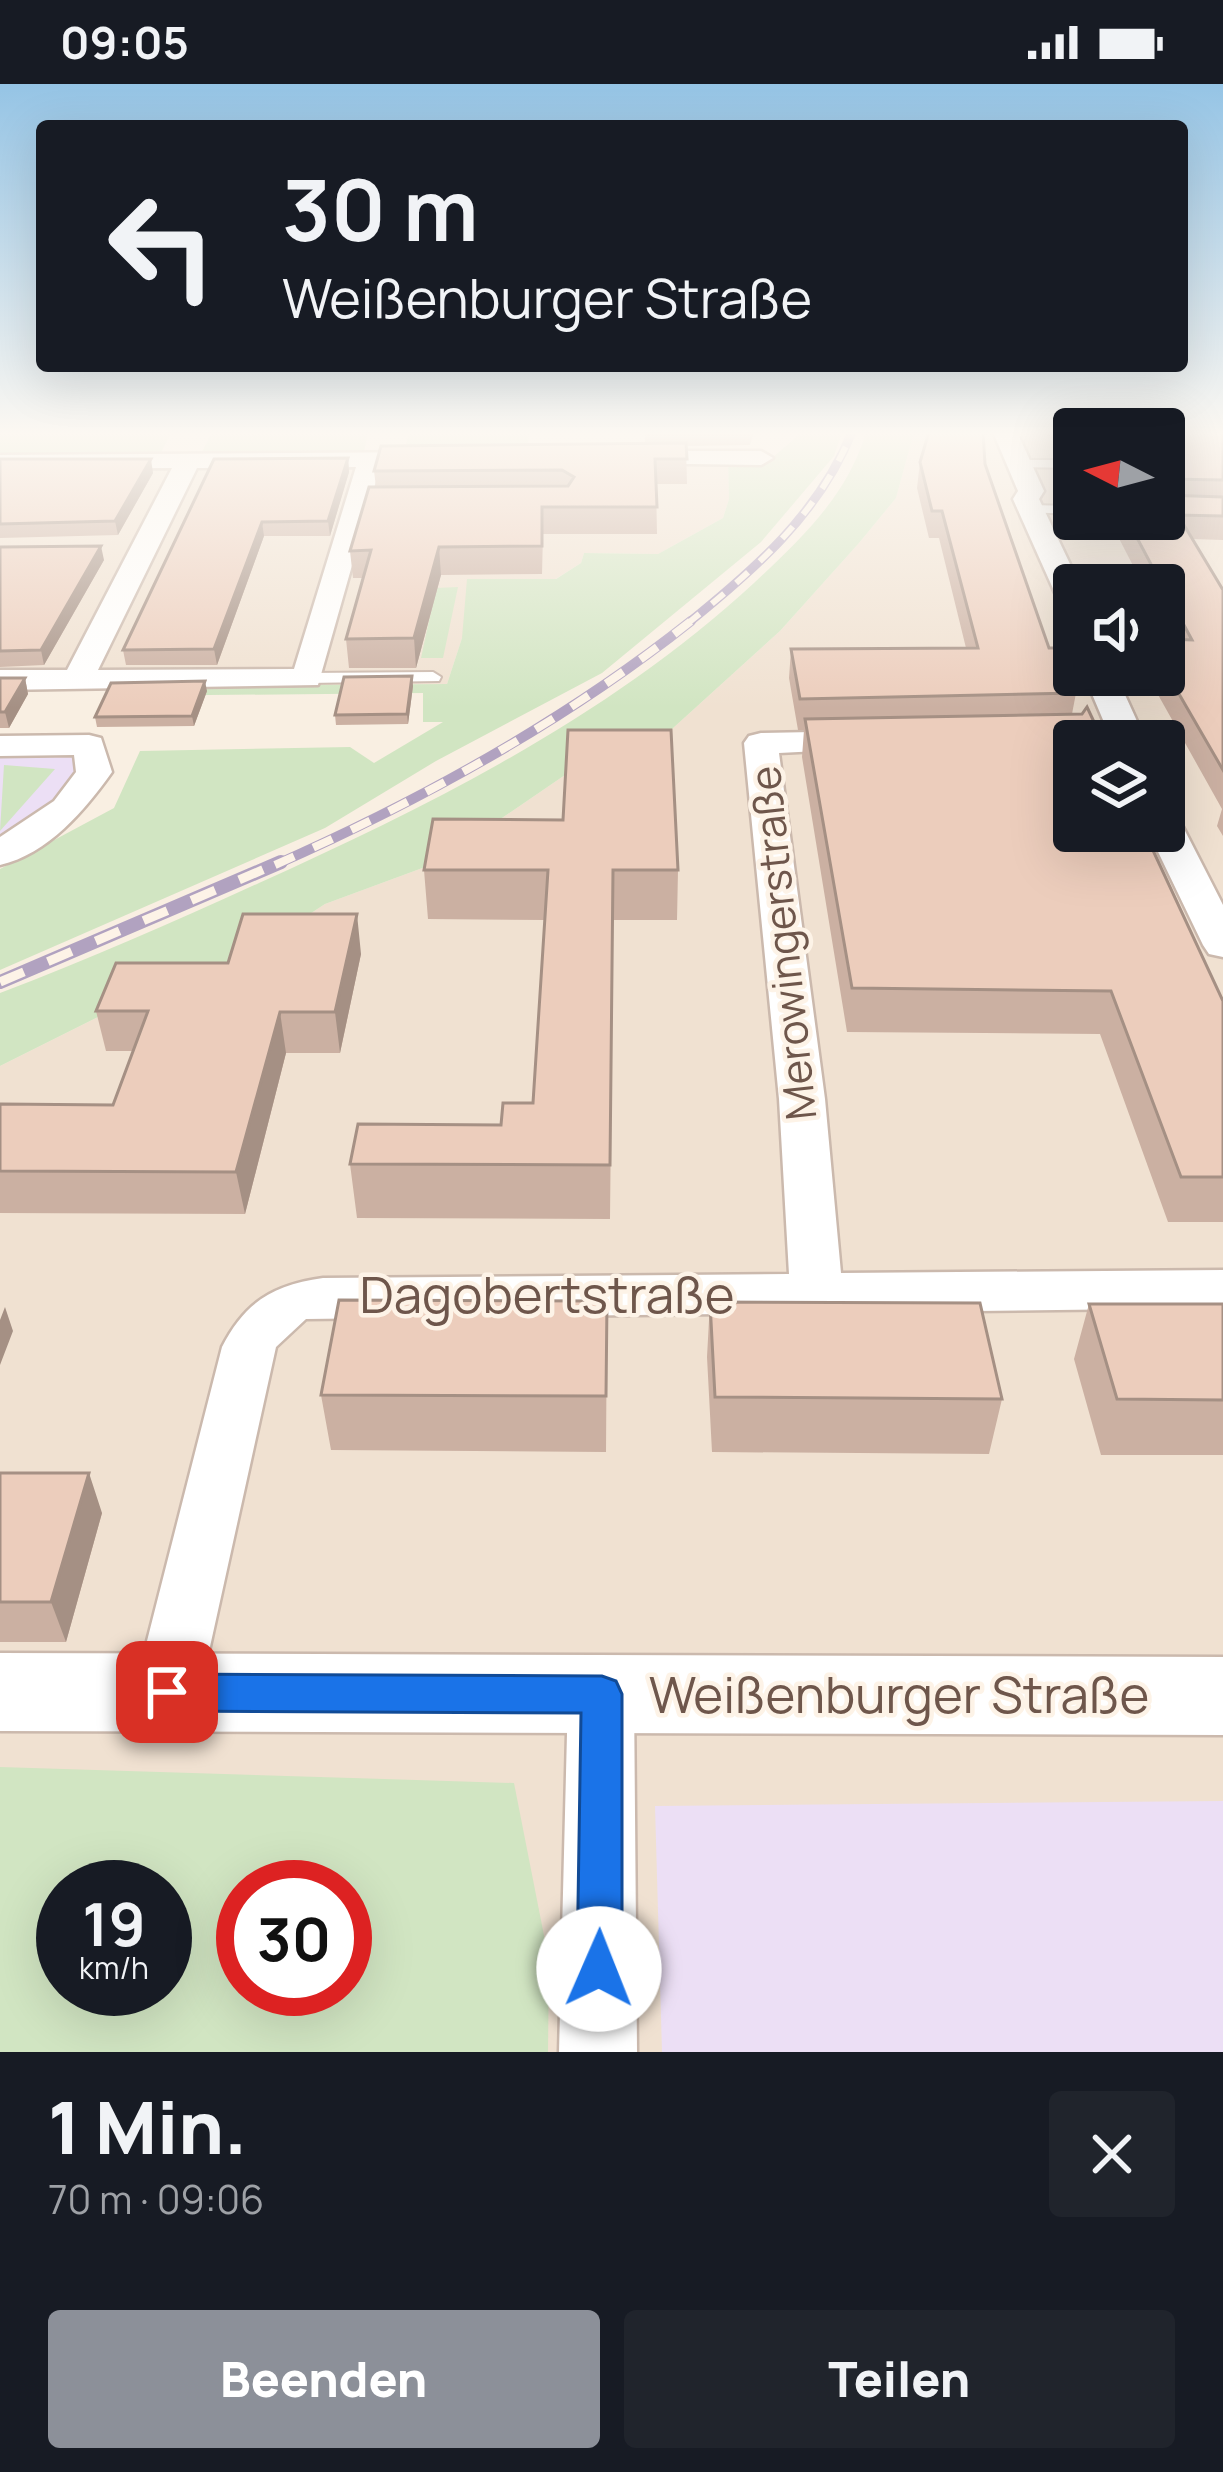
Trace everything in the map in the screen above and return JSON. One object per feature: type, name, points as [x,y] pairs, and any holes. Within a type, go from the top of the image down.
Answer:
[{"type":"street","points":[[78,679],[130,547],[146,524]]},
{"type":"street","points":[[0,680],[307,678],[361,524]]},
{"type":"street","points":[[1037,524],[1056,564]]},
{"type":"street","points":[[1009,738],[1053,738]]},
{"type":"street","name":"Merowingerstraße","points":[[816,1293],[802,1099],[761,743],[900,740]]},
{"type":"street","points":[[0,746],[89,745],[94,772],[67,809],[0,854]]},
{"type":"street","points":[[1177,852],[1223,944]]},
{"type":"street","name":"Dagobertstraße","points":[[167,1692],[249,1347],[260,1323],[282,1306],[323,1297],[1223,1289]]},
{"type":"street","name":"Weißenburger Straße","points":[[0,1692],[1223,1696]]},
{"type":"street","points":[[598,2052],[602,1694]]},
{"type":"lane","points":[[307,678],[433,677]]},
{"type":"shaded area","points":[[0,524],[712,524],[658,554],[584,553],[581,563],[462,638],[447,684],[0,687],[0,549],[67,547],[0,547]]},
{"type":"shaded area","points":[[875,524],[1053,524],[1053,540],[1185,540],[1185,524],[1223,524],[1223,2052],[0,2052],[0,1066],[126,1003],[250,953],[325,904],[436,863],[565,775],[672,729],[780,631]]},
{"type":"shaded area","points":[[89,745],[94,772],[0,854],[0,746]]},
{"type":"shaded area","points":[[1223,1801],[1223,2052],[662,2052],[655,1806]]},
{"type":"green space","points":[[712,524],[776,524],[761,542],[602,673],[436,761],[325,828],[0,970],[0,869],[114,808],[140,751],[350,747],[374,763],[443,722],[423,722],[423,693],[112,696],[117,686],[447,684],[462,638],[467,579],[556,579],[581,563],[584,553],[658,554]]},
{"type":"green space","points":[[812,524],[875,524],[780,631],[672,729],[565,775],[436,863],[325,904],[250,953],[126,1003],[0,1066],[0,993],[325,853],[519,752],[581,715],[699,631]]},
{"type":"green space","points":[[458,587],[443,658],[421,658],[436,588]]},
{"type":"green space","points":[[4,765],[55,769],[0,831]]},
{"type":"green space","points":[[0,1767],[514,1783],[549,1961],[548,2052],[0,2052]]},
{"type":"building","points":[[183,524],[261,524],[214,649],[123,650]]},
{"type":"building","points":[[358,524],[542,524],[542,546],[439,547],[414,638],[346,639],[371,550],[350,551]]},
{"type":"building","points":[[945,524],[1006,524],[1049,648],[1053,648],[1053,694],[800,699],[791,649],[978,648]]},
{"type":"building","points":[[1185,527],[1223,590],[1223,770],[1180,696],[1185,696],[1185,640],[1192,640],[1185,627],[1185,564],[1151,564],[1138,540],[1185,540]]},
{"type":"building","points":[[101,546],[41,650],[0,651],[0,547]]},
{"type":"building","points":[[412,676],[407,714],[335,715],[344,677]]},
{"type":"building","points":[[0,678],[25,678],[5,712],[0,712]]},
{"type":"building","points":[[205,681],[192,716],[95,717],[111,683]]},
{"type":"building","points":[[1087,707],[1093,720],[1053,720],[1053,852],[1154,852],[1223,1001],[1223,1177],[1181,1177],[1111,991],[852,988],[805,719],[1082,714]]},
{"type":"building","points":[[568,730],[671,730],[678,870],[613,870],[610,1165],[350,1164],[358,1124],[501,1125],[503,1103],[533,1103],[548,870],[424,870],[433,819],[563,820]]},
{"type":"building","points":[[243,914],[357,914],[335,1012],[280,1012],[236,1172],[0,1171],[0,1104],[113,1105],[148,1011],[96,1011],[116,963],[228,963]]},
{"type":"building","points":[[339,1300],[607,1301],[606,1396],[321,1395]]},
{"type":"building","points":[[710,1302],[980,1303],[1002,1399],[715,1397]]},
{"type":"building","points":[[1089,1304],[1223,1304],[1223,1400],[1117,1399]]},
{"type":"building","points":[[0,1473],[89,1473],[51,1602],[0,1602]]},
{"type":"railway","points":[[687,624],[795,524]]},
{"type":"railway","points":[[275,865],[491,756],[594,692],[691,621]]},
{"type":"railway","points":[[0,982],[281,862]]},
{"type":"route","points":[[167,1692],[602,1694],[599,1969]]}]
